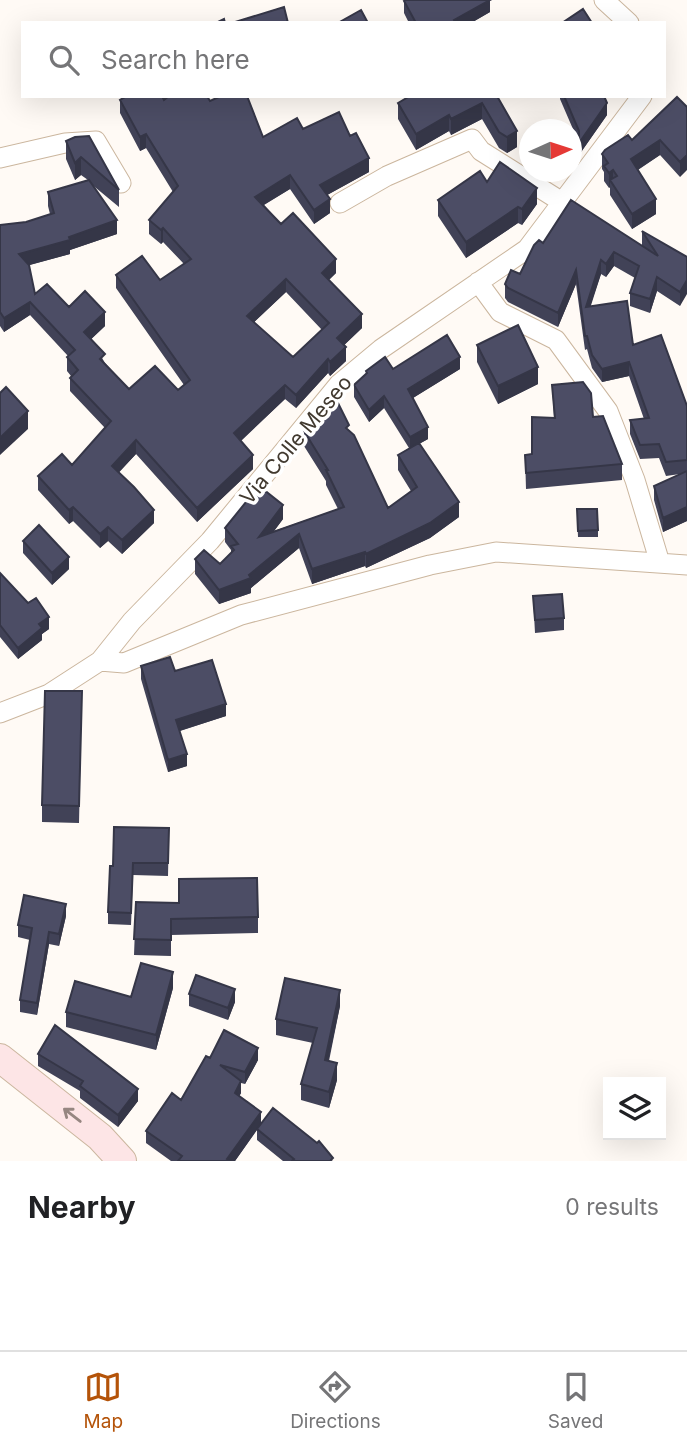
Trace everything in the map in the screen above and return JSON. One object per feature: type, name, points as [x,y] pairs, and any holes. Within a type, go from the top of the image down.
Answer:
[{"type":"street","points":[[604,0],[627,21]]},
{"type":"street","name":"Via Colle Meseo","points":[[0,713],[49,694],[100,661],[132,621],[211,541],[339,384],[381,349],[527,248],[640,98]]},
{"type":"street","points":[[340,203],[387,176],[472,139],[481,151],[562,202]]},
{"type":"street","points":[[0,158],[65,143],[96,141],[121,183]]},
{"type":"street","points":[[478,282],[500,312],[556,340],[608,411],[635,480],[660,562]]},
{"type":"street","points":[[100,661],[124,663],[242,615],[430,565],[496,552],[687,565]]},
{"type":"street","points":[[0,1058],[100,1137],[122,1161]]},
{"type":"building","points":[[490,0],[455,21],[415,21],[404,1]]},
{"type":"building","points":[[284,7],[288,21],[238,21]]},
{"type":"building","points":[[583,9],[591,21],[565,21]]},
{"type":"building","points":[[361,10],[367,21],[342,21]]},
{"type":"building","points":[[677,97],[687,107],[687,155],[680,162],[660,140],[631,159],[656,199],[632,214],[610,180],[617,176],[613,170],[609,173],[604,166],[608,163],[602,154],[628,135],[632,140]]},
{"type":"building","points":[[124,98],[208,98],[210,101],[217,98],[248,98],[263,137],[297,118],[303,129],[339,112],[350,136],[356,133],[369,158],[320,185],[330,199],[314,210],[290,175],[255,197],[281,224],[293,213],[336,259],[322,273],[362,314],[337,338],[346,347],[330,362],[328,359],[296,395],[285,385],[234,433],[253,455],[197,508],[136,440],[112,466],[154,510],[122,540],[108,527],[100,534],[73,507],[69,510],[38,476],[62,454],[72,465],[111,421],[70,378],[78,370],[67,357],[75,350],[30,302],[4,318],[0,312],[0,225],[26,222],[54,213],[48,192],[89,180],[117,220],[69,237],[70,240],[19,254],[29,265],[35,294],[47,284],[69,307],[85,291],[105,312],[84,332],[105,354],[100,359],[129,389],[155,366],[178,390],[190,380],[116,275],[142,256],[160,280],[191,259],[163,228],[161,230],[149,220],[178,186],[146,134],[140,137],[120,100]],"holes":[[[286,279],[329,323],[293,357],[247,316]]]},
{"type":"building","points":[[407,98],[498,98],[517,131],[507,137],[499,132],[482,103],[451,119],[449,115],[416,134],[398,103]]},
{"type":"building","points":[[565,98],[605,98],[607,103],[582,139],[582,119],[574,119]]},
{"type":"building","points":[[89,136],[119,190],[81,157],[75,163],[66,141]]},
{"type":"building","points":[[500,162],[519,175],[519,182],[528,182],[537,188],[522,209],[518,207],[466,242],[438,200],[480,171],[487,182]]},
{"type":"building","points":[[571,200],[658,256],[642,231],[687,257],[687,280],[680,292],[657,277],[650,299],[630,293],[639,266],[614,252],[606,264],[601,260],[586,307],[627,301],[633,345],[661,335],[687,406],[687,460],[666,462],[659,444],[640,445],[630,420],[649,418],[629,362],[602,369],[592,355],[585,336],[576,270],[558,313],[505,284],[511,270],[520,274],[534,245],[539,240],[543,243]]},
{"type":"building","points":[[518,325],[538,367],[498,386],[477,345]]},
{"type":"building","points":[[447,335],[460,357],[408,389],[428,427],[410,437],[384,396],[369,410],[354,385],[366,371],[385,357],[393,369]]},
{"type":"building","points":[[583,382],[591,393],[593,417],[603,416],[622,464],[526,473],[525,455],[532,454],[532,417],[555,418],[552,385]]},
{"type":"building","points":[[6,387],[28,411],[0,438],[0,393]]},
{"type":"building","points":[[336,399],[349,425],[346,428],[354,435],[388,508],[417,487],[398,455],[419,443],[459,502],[430,523],[366,554],[365,552],[312,569],[299,534],[249,575],[251,578],[219,590],[195,559],[204,550],[220,564],[234,550],[231,546],[238,544],[225,528],[259,486],[283,505],[259,537],[344,507],[328,470],[304,431]]},
{"type":"building","points":[[687,471],[687,507],[663,518],[654,486]]},
{"type":"building","points":[[577,509],[597,509],[598,530],[578,531]]},
{"type":"building","points":[[39,525],[69,557],[52,573],[23,541]]},
{"type":"building","points":[[0,573],[28,603],[36,598],[49,617],[39,624],[42,628],[18,648],[0,625]]},
{"type":"building","points":[[562,594],[564,618],[535,620],[533,596]]},
{"type":"building","points":[[170,657],[175,671],[212,660],[226,704],[176,720],[187,754],[168,760],[141,666]]},
{"type":"building","points":[[45,691],[82,691],[79,806],[42,805]]},
{"type":"building","points":[[114,827],[169,828],[168,863],[133,863],[131,913],[108,912]]},
{"type":"building","points":[[257,878],[258,917],[171,919],[171,940],[134,939],[136,902],[179,903],[179,879]]},
{"type":"building","points":[[24,895],[66,904],[59,934],[49,932],[37,1003],[20,1000],[32,928],[18,925]]},
{"type":"building","points":[[141,963],[173,972],[156,1035],[66,1012],[75,981],[131,997]]},
{"type":"building","points":[[196,975],[235,989],[228,1008],[189,994]]},
{"type":"building","points":[[285,978],[340,990],[325,1060],[337,1063],[329,1092],[301,1084],[317,1028],[276,1019]]},
{"type":"building","points":[[55,1025],[138,1089],[118,1115],[80,1086],[83,1081],[38,1054]]},
{"type":"building","points":[[224,1030],[258,1048],[245,1072],[220,1065],[241,1081],[235,1093],[261,1112],[227,1159],[230,1161],[178,1161],[182,1156],[146,1131],[172,1093],[181,1100],[206,1056],[210,1058]]},
{"type":"building","points":[[273,1108],[317,1143],[319,1141],[333,1158],[330,1161],[292,1161],[294,1159],[257,1129]]}]
